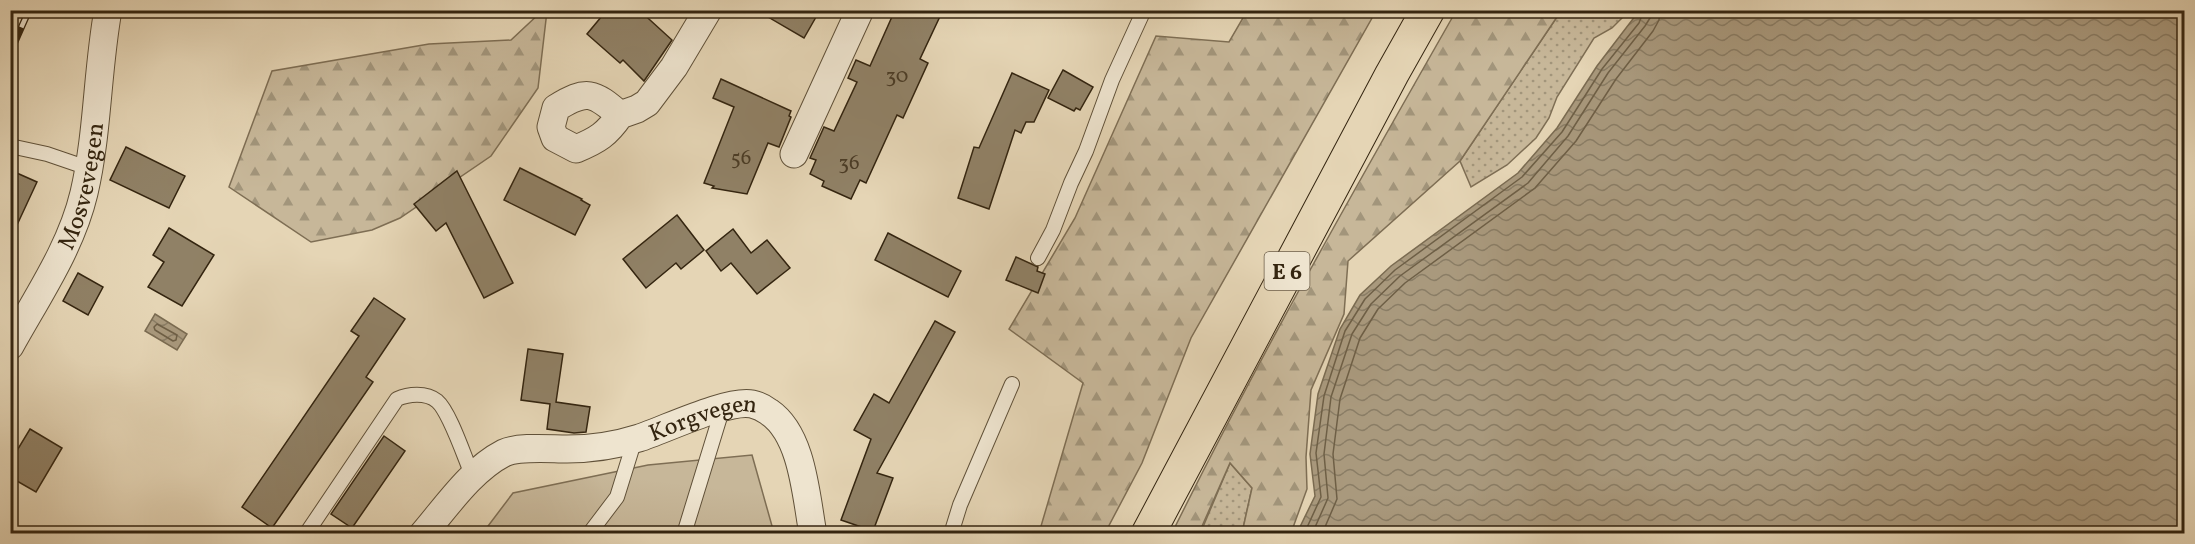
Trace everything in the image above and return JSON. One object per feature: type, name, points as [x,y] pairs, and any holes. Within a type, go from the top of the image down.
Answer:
[{"type":"highway","name":"E 6","points":[[1148,534],[1428,10]]},
{"type":"street","name":"Mosvevegen","points":[[10,346],[59,258],[84,194],[108,10]]},
{"type":"street","points":[[620,114],[647,103],[674,67],[708,10]]},
{"type":"street","points":[[794,154],[860,10]]},
{"type":"street","name":"Korgvegen","points":[[472,477],[490,461],[506,452],[546,448],[588,448],[617,444],[723,407],[751,404],[769,412],[781,424],[793,442],[806,488],[813,534]]},
{"type":"street","points":[[423,534],[472,477]]},
{"type":"lane","points":[[1038,258],[1053,230],[1086,152],[1112,80],[1144,10]]},
{"type":"lane","points":[[10,146],[47,154],[88,168]]},
{"type":"lane","points":[[951,534],[960,505],[1012,384]]},
{"type":"lane","points":[[306,534],[397,399],[408,394],[426,396],[436,400],[446,413],[472,477]]},
{"type":"lane","points":[[684,534],[723,407]]},
{"type":"lane","points":[[589,534],[617,497],[635,439]]},
{"type":"green space","points":[[542,11],[547,11],[538,88],[491,156],[400,218],[372,230],[311,242],[229,187],[272,71],[429,44],[511,40]]},
{"type":"green space","points":[[1247,11],[1376,11],[1191,338],[1142,463],[1105,533],[1039,533],[1083,383],[1009,329],[1075,218],[1156,36],[1229,42]]},
{"type":"green space","points":[[1456,11],[1561,11],[1460,161],[1348,261],[1344,314],[1311,390],[1306,457],[1307,489],[1291,533],[1242,533],[1252,488],[1230,463],[1199,533],[1172,533],[1275,335]]},
{"type":"green space","points":[[1561,11],[1629,11],[1612,28],[1594,38],[1557,97],[1549,118],[1536,138],[1507,165],[1471,187],[1460,161]]},
{"type":"green space","points":[[752,455],[774,533],[482,534],[513,493],[648,465]]},
{"type":"green space","points":[[1230,463],[1252,488],[1242,533],[1200,534]]},
{"type":"water","points":[[1639,11],[2184,11],[2184,533],[1297,533],[1315,496],[1310,454],[1318,394],[1340,329],[1360,295],[1391,266],[1518,173],[1557,128],[1597,66]]},
{"type":"water","points":[[155,314],[187,334],[177,350],[145,331]]},
{"type":"building","points":[[607,10],[639,10],[672,40],[644,81],[623,60],[620,63],[587,34]]},
{"type":"building","points":[[756,10],[820,10],[804,38]]},
{"type":"building","points":[[895,10],[943,10],[920,59],[928,63],[903,118],[897,115],[866,183],[860,180],[851,199],[822,186],[824,181],[810,174],[816,160],[810,158],[824,127],[834,131],[857,82],[848,78],[856,60],[870,66]]},
{"type":"building","points":[[1063,70],[1093,87],[1080,110],[1076,108],[1074,111],[1048,98]]},
{"type":"building","points":[[1012,73],[1049,90],[1034,122],[1026,122],[1021,133],[1015,130],[989,209],[958,198],[974,147],[979,148]]},
{"type":"building","points":[[721,79],[791,111],[789,116],[791,117],[779,147],[768,143],[747,194],[712,188],[714,186],[704,183],[734,107],[713,98]]},
{"type":"building","points":[[126,147],[185,176],[169,208],[110,180]]},
{"type":"building","points":[[520,168],[590,205],[575,235],[504,200]]},
{"type":"building","points":[[10,170],[37,182],[10,240]]},
{"type":"building","points":[[457,171],[513,283],[484,298],[446,223],[436,231],[414,204]]},
{"type":"building","points":[[677,215],[704,250],[681,269],[676,263],[646,288],[623,259]]},
{"type":"building","points":[[169,228],[214,255],[182,306],[148,287],[164,262],[153,255]]},
{"type":"building","points":[[733,229],[751,253],[767,240],[790,268],[757,294],[731,263],[721,271],[706,251]]},
{"type":"building","points":[[888,233],[961,271],[948,297],[875,260]]},
{"type":"building","points":[[1016,257],[1038,267],[1037,271],[1045,274],[1038,293],[1006,280]]},
{"type":"building","points":[[78,273],[103,287],[88,315],[63,301]]},
{"type":"building","points":[[374,298],[405,319],[366,377],[373,382],[272,528],[242,507],[359,336],[351,331]]},
{"type":"building","points":[[935,321],[955,332],[877,473],[893,478],[873,531],[841,520],[871,439],[854,430],[874,394],[889,403]]},
{"type":"building","points":[[528,349],[563,354],[556,402],[590,407],[586,432],[574,433],[547,429],[550,404],[521,400]]},
{"type":"building","points":[[30,429],[62,448],[36,492],[10,477],[10,462]]},
{"type":"building","points":[[384,436],[405,451],[352,528],[331,514]]},
{"type":"railway","points":[[10,53],[29,10]]}]
